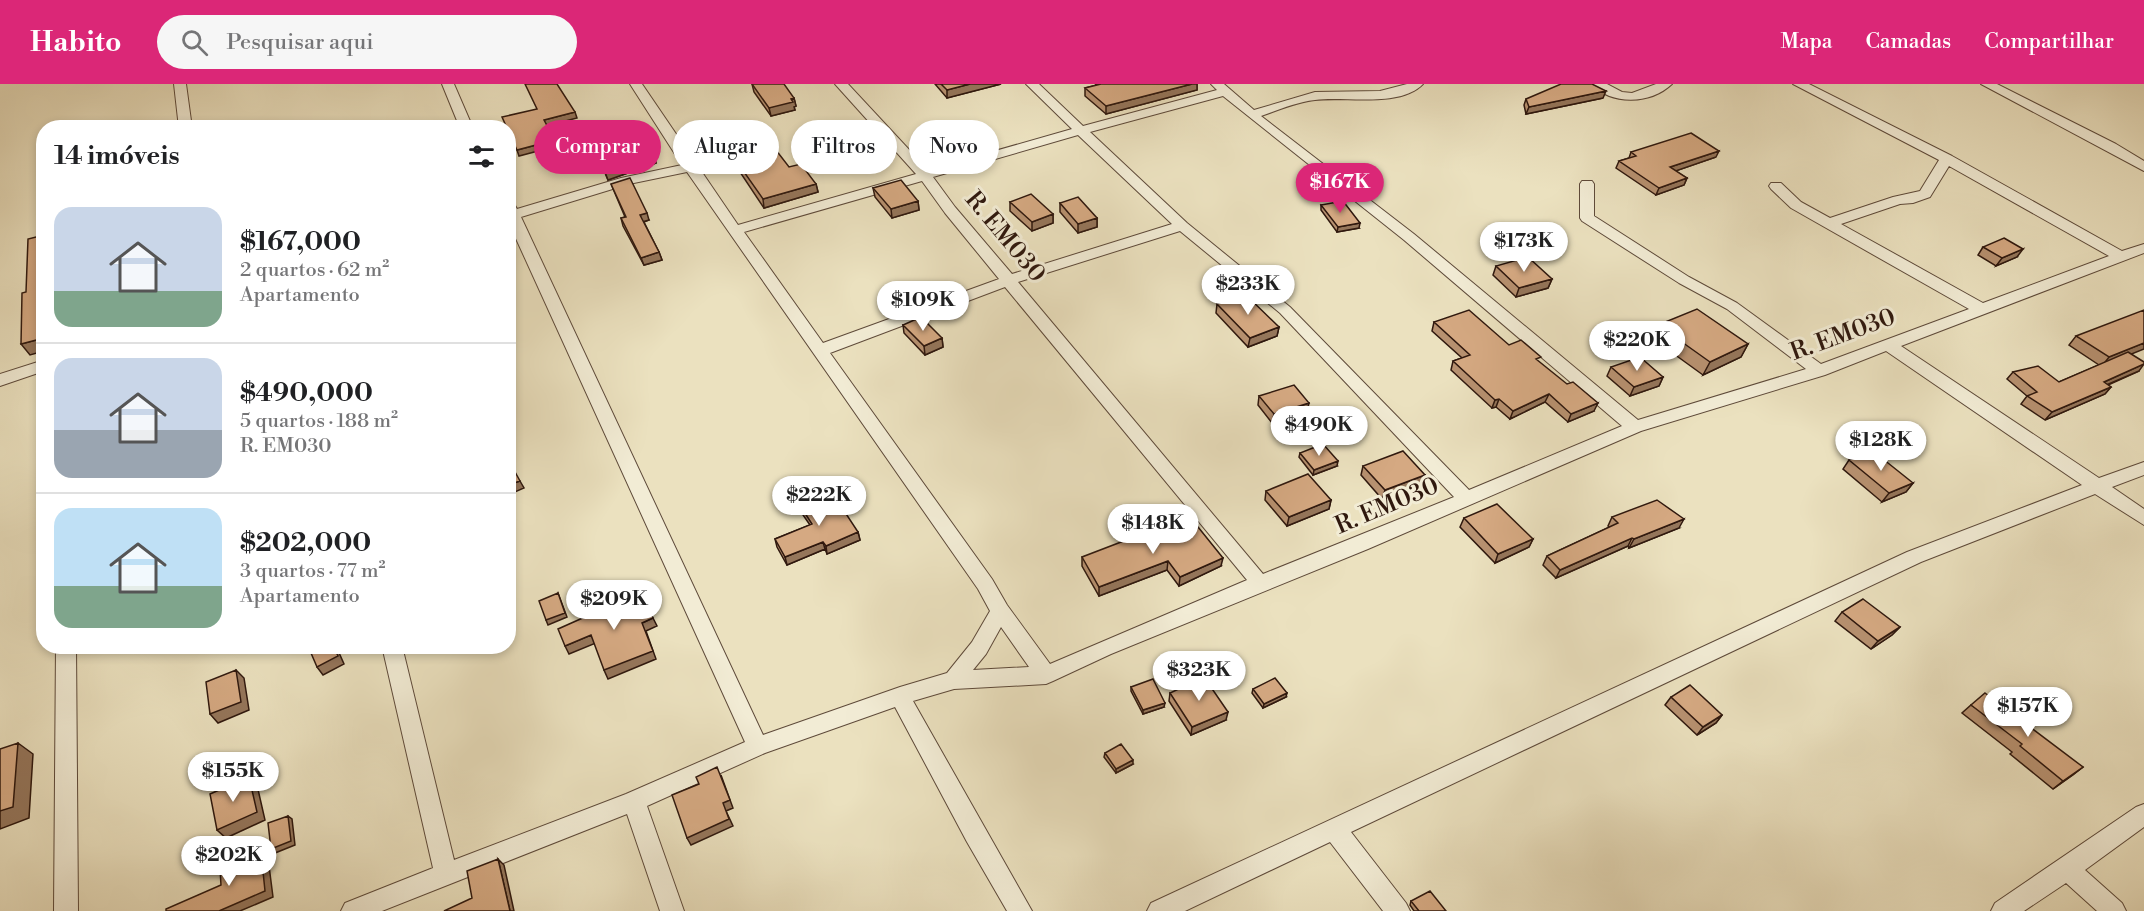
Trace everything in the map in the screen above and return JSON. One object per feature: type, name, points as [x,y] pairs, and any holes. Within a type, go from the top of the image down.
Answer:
[{"type":"street","points":[[180,84],[185,120]]},
{"type":"street","points":[[448,84],[464,120]]},
{"type":"street","points":[[636,84],[673,141]]},
{"type":"street","name":"R. EM030","points":[[841,84],[924,175],[1260,583],[1635,428],[1819,371],[2144,248]]},
{"type":"street","points":[[1032,84],[1182,226],[1285,310],[1467,499]]},
{"type":"street","points":[[1252,115],[1308,97],[1378,96],[1417,84]]},
{"type":"street","points":[[1598,84],[1623,98],[1631,99],[1666,84]]},
{"type":"street","points":[[1798,84],[1947,159],[2120,256]]},
{"type":"street","points":[[1991,85],[2111,147],[2144,167]]},
{"type":"street","points":[[736,230],[1221,88],[1252,115],[1409,237],[1635,428]]},
{"type":"street","points":[[1828,224],[1898,200],[1913,199],[1925,194],[1947,159]]},
{"type":"street","points":[[516,210],[673,171]]},
{"type":"street","points":[[695,174],[821,350],[985,584],[1000,611],[1047,675]]},
{"type":"street","points":[[1587,184],[1587,218],[1668,270],[1732,306],[1819,371]]},
{"type":"street","points":[[1776,186],[1796,205],[1983,310]]},
{"type":"street","points":[[516,225],[758,746]]},
{"type":"street","points":[[821,350],[1009,280],[1182,226]]},
{"type":"street","points":[[1888,345],[2144,518]]},
{"type":"street","points":[[0,380],[36,368]]},
{"type":"street","points":[[1159,911],[1233,874],[1335,830],[1914,557],[2144,468]]},
{"type":"street","points":[[352,911],[634,801],[758,746],[900,696],[954,680],[1047,675],[1104,648],[1260,583]]},
{"type":"street","points":[[954,680],[978,648],[1000,611]]},
{"type":"street","points":[[66,654],[66,911]]},
{"type":"street","points":[[394,654],[446,873]]},
{"type":"street","points":[[900,696],[975,835],[1020,911]]},
{"type":"street","points":[[634,801],[672,911]]},
{"type":"street","points":[[2003,911],[2144,814]]},
{"type":"street","points":[[1335,830],[1398,911]]},
{"type":"street","points":[[2067,869],[2114,911]]},
{"type":"building","points":[[525,84],[557,84],[575,112],[544,120],[534,120],[534,146],[517,150],[516,120],[503,120],[502,117],[537,109]]},
{"type":"building","points":[[752,84],[784,84],[794,98],[791,99],[793,102],[769,108]]},
{"type":"building","points":[[941,84],[970,84],[947,90]]},
{"type":"building","points":[[1101,84],[1192,84],[1106,106],[1085,88]]},
{"type":"building","points":[[1561,84],[1592,84],[1606,91],[1529,107],[1526,99]]},
{"type":"building","points":[[1691,133],[1719,151],[1670,167],[1687,178],[1659,188],[1619,161],[1636,156],[1631,152]]},
{"type":"building","points":[[779,154],[791,166],[791,174],[808,174],[816,184],[763,199],[745,174],[779,174]]},
{"type":"building","points":[[630,178],[647,213],[640,215],[659,252],[641,258],[621,218],[626,217],[611,184]]},
{"type":"building","points":[[901,180],[918,201],[891,209],[873,188]]},
{"type":"building","points":[[1031,194],[1053,214],[1032,222],[1010,202]]},
{"type":"building","points":[[1078,197],[1097,218],[1078,224],[1060,203]]},
{"type":"building","points":[[1343,201],[1360,223],[1338,227],[1321,205]]},
{"type":"building","points":[[36,237],[36,340],[21,344],[22,293],[26,292],[28,239]]},
{"type":"building","points":[[2004,238],[2023,249],[2002,258],[1983,247]]},
{"type":"building","points":[[1528,257],[1552,279],[1519,288],[1496,266]]},
{"type":"building","points":[[1245,294],[1279,327],[1250,338],[1217,304]]},
{"type":"building","points":[[1697,309],[1748,344],[1710,362],[1658,325]]},
{"type":"building","points":[[1469,310],[1509,345],[1521,340],[1541,357],[1536,359],[1567,384],[1573,382],[1598,403],[1571,414],[1549,394],[1513,411],[1499,399],[1495,400],[1453,361],[1470,355],[1434,322]]},
{"type":"building","points":[[2144,310],[2144,343],[2109,357],[2076,336]]},
{"type":"building","points":[[921,317],[942,338],[924,346],[903,325]]},
{"type":"building","points":[[2128,352],[2144,364],[2104,382],[2111,387],[2052,412],[2027,396],[2037,392],[2013,372],[2038,366],[2059,382]]},
{"type":"building","points":[[1640,357],[1663,377],[1634,387],[1611,367]]},
{"type":"building","points":[[1294,385],[1309,403],[1274,414],[1259,396]]},
{"type":"building","points":[[1323,444],[1338,461],[1314,470],[1300,453]]},
{"type":"building","points":[[1403,451],[1425,475],[1385,490],[1363,466]]},
{"type":"building","points":[[1873,451],[1913,483],[1889,493],[1849,460]]},
{"type":"building","points":[[1308,474],[1331,500],[1289,517],[1266,491]]},
{"type":"building","points":[[833,494],[858,532],[826,546],[823,542],[785,557],[775,539],[812,524],[801,507]]},
{"type":"building","points":[[1657,500],[1684,519],[1632,538],[1560,570],[1547,556],[1618,523],[1612,517]]},
{"type":"building","points":[[1497,504],[1533,539],[1498,554],[1464,518]]},
{"type":"building","points":[[1194,522],[1223,558],[1180,577],[1168,561],[1099,587],[1082,557],[1142,534],[1148,543]]},
{"type":"building","points":[[641,592],[653,618],[642,623],[653,651],[604,670],[591,635],[565,646],[558,629]]},
{"type":"building","points":[[558,593],[565,613],[546,620],[539,601]]},
{"type":"building","points":[[1863,599],[1900,627],[1878,641],[1842,612]]},
{"type":"building","points":[[311,654],[337,654],[338,656],[317,667]]},
{"type":"building","points":[[236,670],[241,702],[210,714],[206,682]]},
{"type":"building","points":[[1204,677],[1228,712],[1192,727],[1170,693]]},
{"type":"building","points":[[1275,678],[1287,693],[1264,704],[1253,689]]},
{"type":"building","points":[[1153,679],[1165,703],[1143,710],[1131,687]]},
{"type":"building","points":[[1690,685],[1722,715],[1703,727],[1671,697]]},
{"type":"building","points":[[1985,693],[2083,767],[2063,781],[2020,746],[2022,744],[1971,705]]},
{"type":"building","points":[[18,743],[13,807],[0,811],[0,749]]},
{"type":"building","points":[[1121,744],[1133,760],[1116,769],[1105,753]]},
{"type":"building","points":[[717,767],[730,800],[723,803],[729,819],[687,838],[672,795],[699,784],[696,777]]},
{"type":"building","points":[[249,777],[257,812],[217,830],[210,794]]},
{"type":"building","points":[[288,816],[291,841],[271,849],[268,823]]},
{"type":"building","points":[[261,852],[265,891],[219,911],[166,911],[166,909],[221,885],[220,869]]},
{"type":"building","points":[[498,859],[510,911],[444,911],[472,898],[467,871]]},
{"type":"building","points":[[1430,891],[1446,911],[1419,911],[1411,901]]}]
